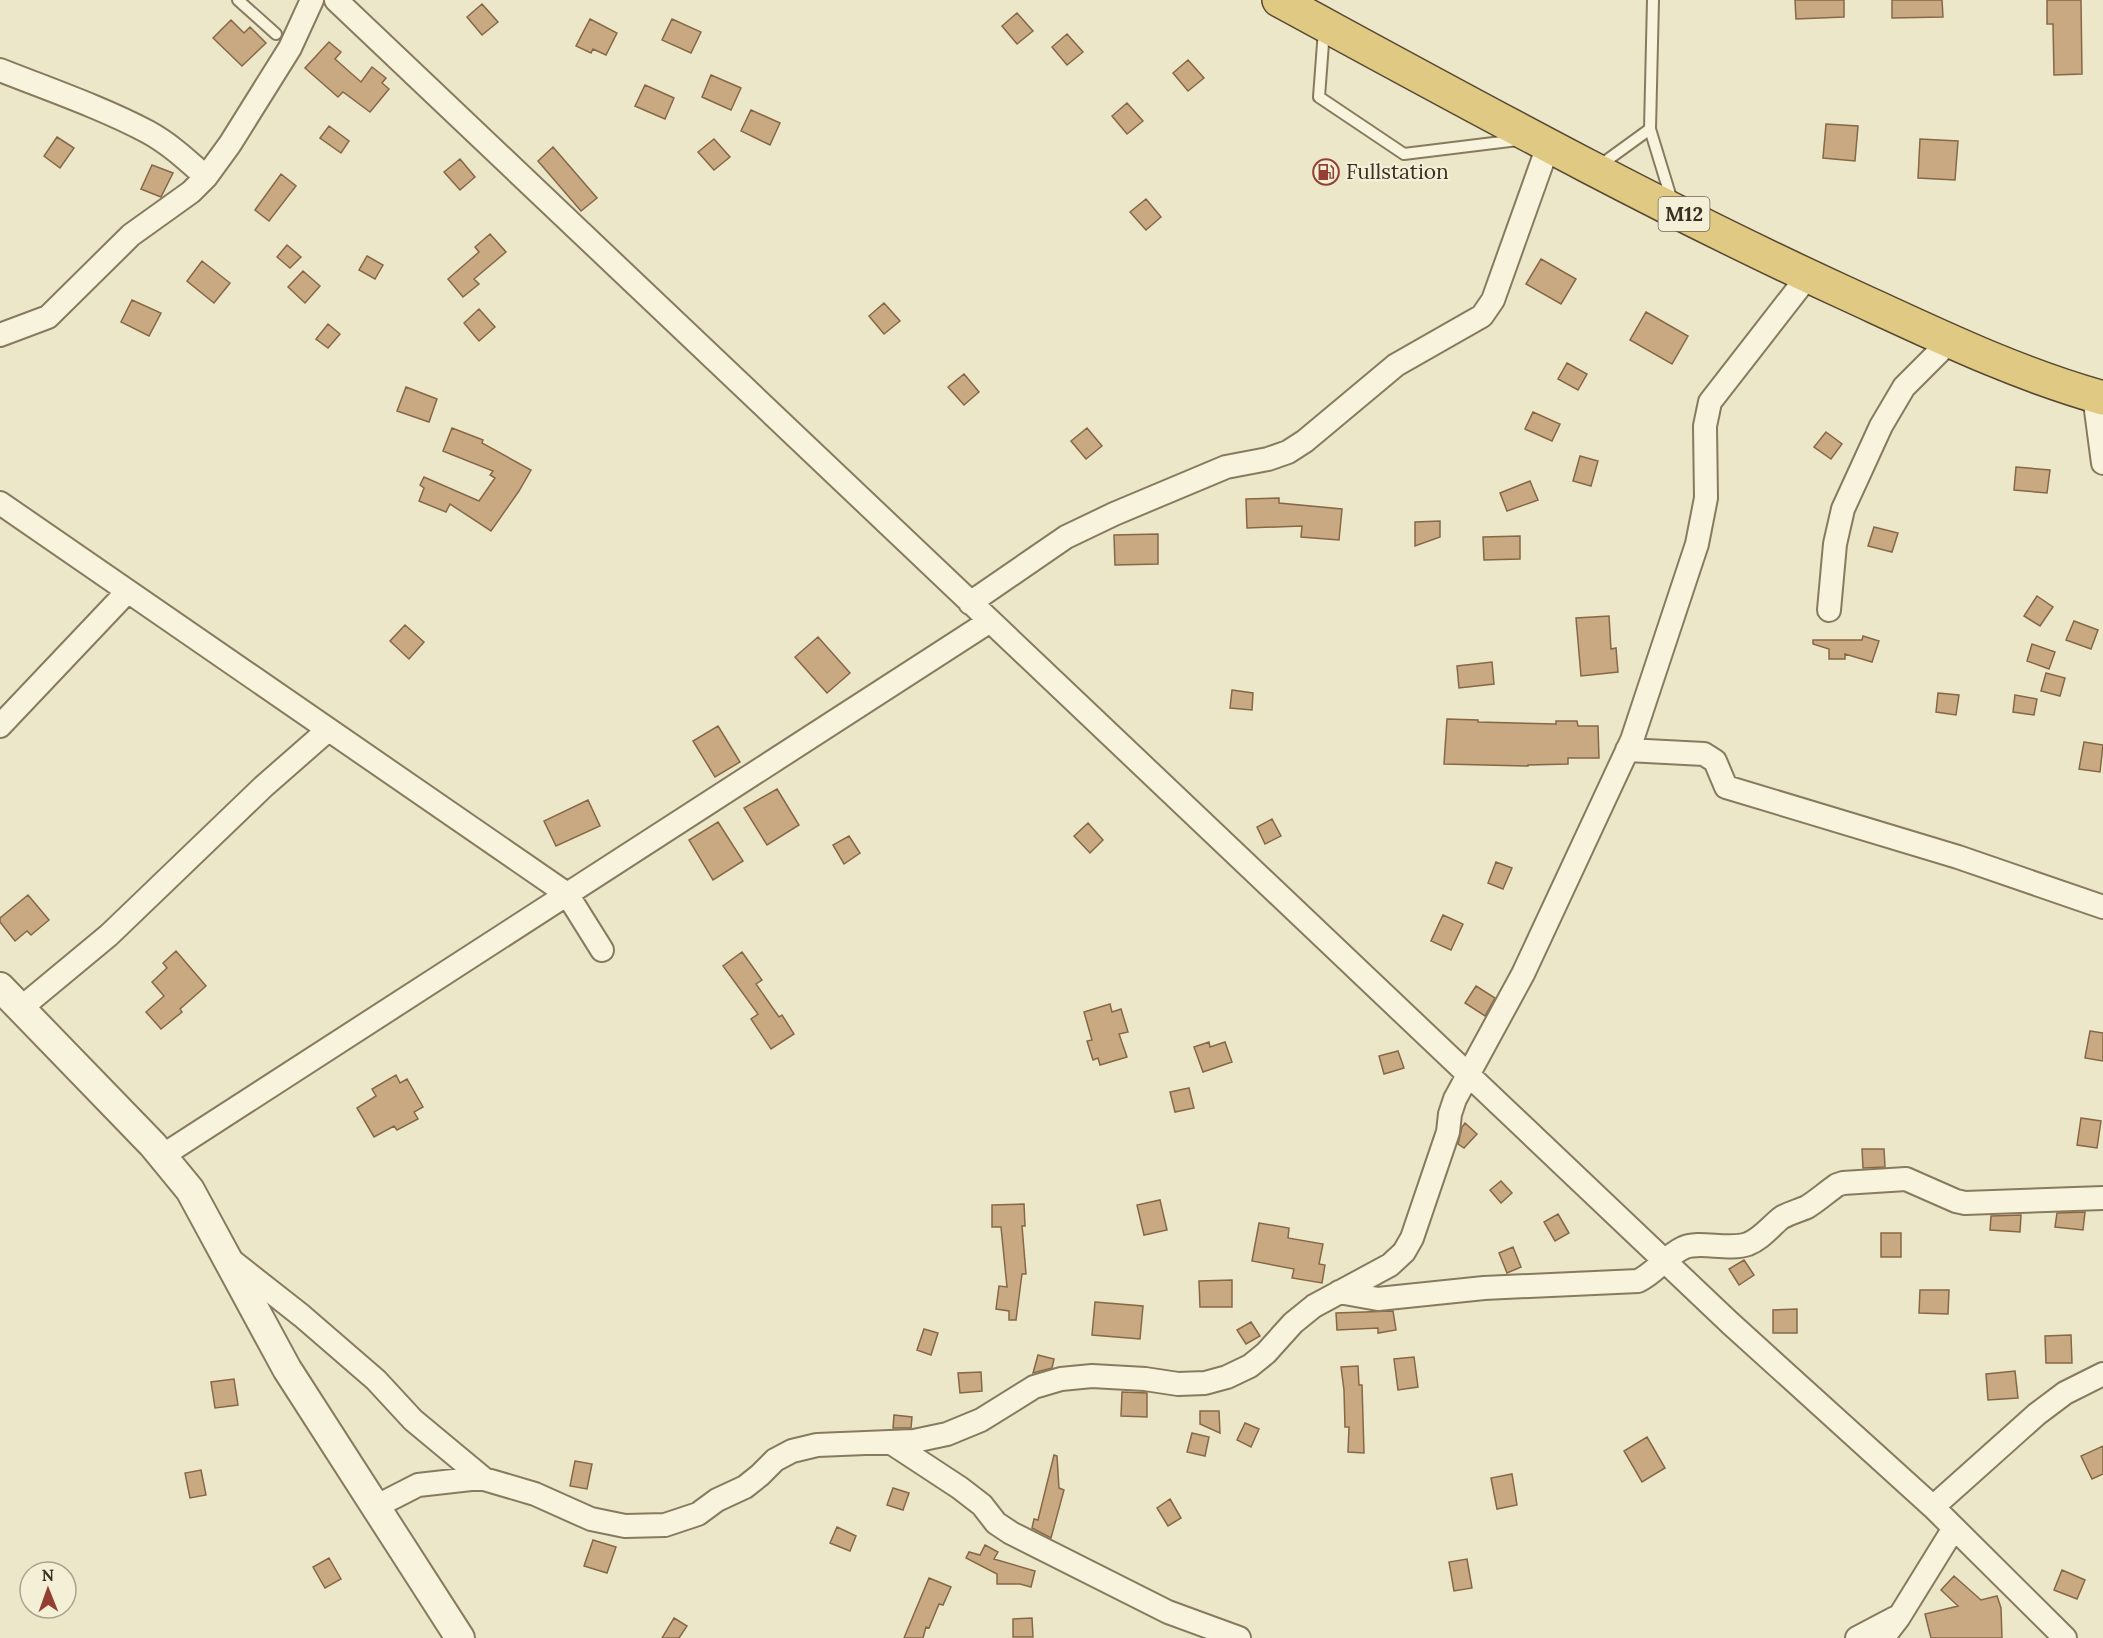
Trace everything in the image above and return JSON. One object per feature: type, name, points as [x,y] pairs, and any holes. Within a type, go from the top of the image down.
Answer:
[{"type":"highway","name":"M12","points":[[1279,0],[1540,142],[1808,276],[1950,341],[2037,377],[2098,397]]},
{"type":"street","points":[[0,335],[48,317],[131,235],[191,192],[206,177],[230,144],[290,48],[312,0]]},
{"type":"street","points":[[336,0],[1467,1075],[1730,1323],[1933,1507],[2065,1638]]},
{"type":"street","points":[[0,70],[149,133],[173,149],[206,177]]},
{"type":"street","points":[[970,603],[1066,537],[1114,514],[1226,467],[1268,459],[1288,452],[1305,441],[1396,365],[1482,316],[1493,300],[1540,142]]},
{"type":"street","points":[[375,1507],[418,1485],[484,1479],[535,1494],[591,1519],[625,1526],[665,1525],[698,1514],[717,1500],[745,1487],[774,1460],[792,1451],[817,1445],[915,1441],[946,1434],[981,1420],[1034,1387],[1061,1379],[1092,1376],[1144,1379],[1178,1384],[1206,1383],[1227,1377],[1250,1365],[1266,1353],[1293,1323],[1314,1306],[1390,1265],[1404,1252],[1412,1238],[1448,1132],[1455,1099],[1523,974],[1627,750],[1697,544],[1706,498],[1705,426],[1710,402],[1808,276]]},
{"type":"street","points":[[1829,610],[1835,544],[1843,509],[1881,426],[1904,387],[1950,341]]},
{"type":"street","points":[[2098,397],[2103,463]]},
{"type":"street","points":[[0,503],[567,894],[602,950]]},
{"type":"street","points":[[0,726],[128,592]]},
{"type":"street","points":[[162,1156],[990,621]]},
{"type":"street","points":[[21,1008],[109,936],[263,787],[328,730]]},
{"type":"street","points":[[1627,750],[1704,754],[1715,761],[1726,787],[1958,857],[2103,908]]},
{"type":"street","points":[[0,987],[162,1156],[190,1190],[288,1369],[460,1638]]},
{"type":"street","points":[[1339,1292],[1378,1299],[1484,1288],[1638,1281],[1684,1247],[1691,1245],[1729,1247],[1748,1244],[1790,1213],[1806,1207],[1843,1183],[1906,1179],[1965,1203],[2103,1198]]},
{"type":"street","points":[[226,1256],[302,1316],[376,1380],[413,1420],[484,1479]]},
{"type":"street","points":[[1933,1507],[2037,1414],[2065,1393],[2103,1374]]},
{"type":"street","points":[[890,1442],[982,1504],[996,1523],[1011,1533],[1168,1612],[1239,1638]]},
{"type":"street","points":[[1883,1638],[1899,1617],[1954,1528]]},
{"type":"street","points":[[1857,1638],[1899,1617]]},
{"type":"lane","points":[[238,0],[276,34]]},
{"type":"lane","points":[[1653,0],[1650,129],[1674,210]]},
{"type":"lane","points":[[1324,25],[1319,97],[1404,154],[1540,142]]},
{"type":"lane","points":[[1594,169],[1650,129]]},
{"type":"building","points":[[1795,0],[1844,0],[1844,17],[1796,19]]},
{"type":"building","points":[[1892,0],[1942,0],[1943,17],[1892,18]]},
{"type":"building","points":[[2047,0],[2081,0],[2082,74],[2054,75],[2053,24],[2047,24]]},
{"type":"building","points":[[482,4],[498,22],[482,35],[467,17]]},
{"type":"building","points":[[1017,13],[1033,31],[1017,44],[1002,26]]},
{"type":"building","points":[[590,19],[617,33],[606,55],[593,49],[591,53],[576,46]]},
{"type":"building","points":[[672,19],[701,32],[691,53],[662,40]]},
{"type":"building","points":[[231,20],[244,33],[250,27],[266,43],[242,66],[213,38]]},
{"type":"building","points":[[1067,34],[1083,52],[1067,65],[1052,47]]},
{"type":"building","points":[[329,42],[341,52],[335,59],[361,82],[372,67],[386,78],[382,83],[389,89],[370,112],[343,92],[338,97],[305,68]]},
{"type":"building","points":[[1188,60],[1204,78],[1188,91],[1173,73]]},
{"type":"building","points":[[711,75],[741,88],[731,110],[702,97]]},
{"type":"building","points":[[645,85],[674,98],[665,119],[635,106]]},
{"type":"building","points":[[1127,103],[1143,121],[1127,134],[1112,116]]},
{"type":"building","points":[[751,110],[780,123],[770,145],[741,131]]},
{"type":"building","points":[[1826,124],[1858,126],[1855,161],[1823,158]]},
{"type":"building","points":[[329,126],[349,141],[341,153],[320,138]]},
{"type":"building","points":[[57,137],[74,148],[60,168],[44,156]]},
{"type":"building","points":[[714,139],[730,157],[714,170],[698,152]]},
{"type":"building","points":[[1920,139],[1958,141],[1955,180],[1918,178]]},
{"type":"building","points":[[553,147],[597,198],[581,211],[538,161]]},
{"type":"building","points":[[460,159],[475,177],[460,190],[444,172]]},
{"type":"building","points":[[152,165],[173,173],[161,197],[141,189]]},
{"type":"building","points":[[281,174],[296,186],[269,221],[255,210]]},
{"type":"building","points":[[1146,199],[1161,217],[1146,230],[1130,212]]},
{"type":"building","points":[[490,234],[506,252],[474,279],[479,284],[463,297],[448,279],[479,252],[475,247]]},
{"type":"building","points":[[287,245],[301,257],[290,268],[277,257]]},
{"type":"building","points":[[367,256],[383,265],[375,279],[359,270]]},
{"type":"building","points":[[1541,259],[1576,279],[1561,304],[1526,284]]},
{"type":"building","points":[[202,261],[230,283],[214,303],[187,281]]},
{"type":"building","points":[[303,271],[320,286],[305,303],[288,287]]},
{"type":"building","points":[[132,300],[161,313],[149,336],[121,322]]},
{"type":"building","points":[[884,303],[900,321],[884,334],[869,316]]},
{"type":"building","points":[[479,309],[495,327],[479,341],[464,323]]},
{"type":"building","points":[[1646,312],[1688,336],[1672,364],[1630,340]]},
{"type":"building","points":[[328,324],[340,334],[328,348],[316,339]]},
{"type":"building","points":[[1567,363],[1587,374],[1578,390],[1558,379]]},
{"type":"building","points":[[964,374],[979,392],[964,405],[948,387]]},
{"type":"building","points":[[406,387],[437,399],[429,422],[397,411]]},
{"type":"building","points":[[1533,412],[1560,424],[1552,441],[1525,429]]},
{"type":"building","points":[[452,428],[483,440],[482,443],[531,470],[491,531],[450,504],[446,512],[419,501],[424,488],[420,485],[424,477],[479,501],[495,478],[490,475],[493,471],[443,451]]},
{"type":"building","points":[[1087,428],[1102,446],[1086,459],[1071,441]]},
{"type":"building","points":[[1826,432],[1842,444],[1831,459],[1814,447]]},
{"type":"building","points":[[1580,456],[1598,461],[1591,486],[1573,481]]},
{"type":"building","points":[[2016,467],[2050,470],[2047,493],[2014,490]]},
{"type":"building","points":[[1530,481],[1538,500],[1507,511],[1500,493]]},
{"type":"building","points":[[1279,498],[1279,503],[1342,509],[1339,540],[1301,537],[1302,526],[1247,528],[1246,499]]},
{"type":"building","points":[[1440,521],[1440,537],[1415,546],[1415,522]]},
{"type":"building","points":[[1874,527],[1898,533],[1892,552],[1868,546]]},
{"type":"building","points":[[1158,534],[1158,564],[1115,565],[1114,535]]},
{"type":"building","points":[[1520,536],[1520,559],[1484,560],[1483,537]]},
{"type":"building","points":[[2037,596],[2053,607],[2040,626],[2024,616]]},
{"type":"building","points":[[1609,616],[1611,649],[1616,648],[1618,672],[1581,676],[1576,618]]},
{"type":"building","points":[[2074,621],[2098,630],[2091,649],[2066,640]]},
{"type":"building","points":[[405,625],[424,642],[409,659],[390,641]]},
{"type":"building","points":[[1863,636],[1879,641],[1872,662],[1845,654],[1845,659],[1829,659],[1829,649],[1813,644],[1813,640],[1862,640]]},
{"type":"building","points":[[818,637],[850,673],[827,693],[795,657]]},
{"type":"building","points":[[2032,644],[2055,652],[2049,669],[2027,661]]},
{"type":"building","points":[[1492,662],[1494,684],[1459,688],[1457,666]]},
{"type":"building","points":[[2046,673],[2065,678],[2060,696],[2041,691]]},
{"type":"building","points":[[1232,690],[1253,693],[1252,710],[1230,708]]},
{"type":"building","points":[[1938,693],[1959,695],[1956,715],[1936,712]]},
{"type":"building","points":[[2015,695],[2037,699],[2034,715],[2013,712]]},
{"type":"building","points":[[1447,719],[1556,724],[1556,721],[1577,721],[1578,726],[1598,726],[1599,758],[1568,758],[1568,764],[1528,766],[1444,764]]},
{"type":"building","points":[[718,726],[740,762],[715,777],[693,741]]},
{"type":"building","points":[[2084,742],[2103,745],[2100,772],[2079,769]]},
{"type":"building","points":[[777,789],[799,825],[767,845],[744,808]]},
{"type":"building","points":[[588,800],[600,826],[556,846],[544,821]]},
{"type":"building","points":[[1272,819],[1281,836],[1265,844],[1257,827]]},
{"type":"building","points":[[718,822],[743,861],[713,880],[689,840]]},
{"type":"building","points":[[1088,823],[1103,840],[1090,853],[1074,836]]},
{"type":"building","points":[[849,836],[860,853],[844,864],[833,845]]},
{"type":"building","points":[[1496,862],[1512,868],[1503,889],[1488,883]]},
{"type":"building","points":[[28,895],[49,920],[31,935],[27,931],[15,941],[0,922],[0,918]]},
{"type":"building","points":[[1443,915],[1463,924],[1451,950],[1431,941]]},
{"type":"building","points":[[176,951],[206,986],[180,1009],[182,1012],[161,1029],[146,1012],[164,996],[152,982],[167,968],[163,963]]},
{"type":"building","points":[[742,952],[762,980],[756,984],[779,1017],[782,1015],[794,1034],[771,1049],[751,1019],[758,1014],[723,966]]},
{"type":"building","points":[[1476,986],[1495,998],[1485,1016],[1465,1003]]},
{"type":"building","points":[[1110,1004],[1112,1012],[1121,1009],[1128,1032],[1119,1034],[1127,1057],[1100,1065],[1098,1058],[1093,1060],[1087,1041],[1092,1040],[1084,1012]]},
{"type":"building","points":[[2090,1031],[2103,1033],[2103,1061],[2085,1058]]},
{"type":"building","points":[[1209,1042],[1210,1047],[1225,1042],[1232,1062],[1203,1072],[1194,1047]]},
{"type":"building","points":[[1398,1051],[1404,1068],[1384,1074],[1379,1056]]},
{"type":"building","points":[[396,1075],[400,1083],[407,1079],[423,1107],[414,1112],[418,1119],[397,1130],[394,1126],[374,1137],[357,1108],[376,1096],[372,1089]]},
{"type":"building","points":[[1189,1088],[1194,1108],[1175,1112],[1170,1092]]},
{"type":"building","points":[[2081,1118],[2101,1121],[2097,1148],[2077,1145]]},
{"type":"building","points":[[1465,1123],[1477,1134],[1464,1148],[1458,1144]]},
{"type":"building","points":[[1862,1149],[1884,1149],[1885,1167],[1863,1168]]},
{"type":"building","points":[[1501,1181],[1512,1193],[1501,1203],[1490,1190]]},
{"type":"building","points":[[1160,1200],[1167,1230],[1144,1235],[1137,1205]]},
{"type":"building","points":[[1024,1204],[1025,1226],[1022,1226],[1026,1274],[1022,1274],[1016,1320],[1009,1320],[1009,1311],[996,1309],[999,1286],[1007,1287],[1001,1227],[992,1227],[992,1205]]},
{"type":"building","points":[[2085,1212],[2083,1230],[2055,1227],[2057,1213]]},
{"type":"building","points":[[1558,1214],[1569,1233],[1555,1241],[1544,1222]]},
{"type":"building","points":[[2021,1215],[2020,1232],[1990,1230],[1991,1216]]},
{"type":"building","points":[[1259,1223],[1289,1228],[1288,1238],[1323,1244],[1319,1264],[1325,1265],[1322,1283],[1292,1278],[1294,1269],[1252,1261]]},
{"type":"building","points":[[1881,1233],[1901,1233],[1901,1257],[1881,1257]]},
{"type":"building","points":[[1513,1247],[1521,1267],[1507,1273],[1499,1253]]},
{"type":"building","points":[[1744,1260],[1754,1275],[1739,1285],[1729,1269]]},
{"type":"building","points":[[1232,1280],[1232,1307],[1200,1307],[1199,1281]]},
{"type":"building","points":[[1920,1290],[1949,1290],[1948,1314],[1919,1313]]},
{"type":"building","points":[[1095,1302],[1143,1306],[1140,1339],[1092,1335]]},
{"type":"building","points":[[1797,1309],[1797,1333],[1773,1333],[1773,1310]]},
{"type":"building","points":[[1393,1311],[1396,1330],[1378,1333],[1378,1328],[1337,1330],[1336,1313]]},
{"type":"building","points":[[1251,1322],[1260,1336],[1246,1344],[1237,1330]]},
{"type":"building","points":[[924,1329],[938,1333],[931,1355],[917,1350]]},
{"type":"building","points":[[2071,1335],[2072,1363],[2046,1363],[2045,1336]]},
{"type":"building","points":[[1038,1355],[1054,1359],[1052,1368],[1033,1373]]},
{"type":"building","points":[[1414,1357],[1418,1387],[1398,1390],[1394,1359]]},
{"type":"building","points":[[1358,1366],[1359,1385],[1362,1385],[1364,1453],[1348,1452],[1349,1427],[1345,1427],[1341,1367]]},
{"type":"building","points":[[2015,1371],[2018,1398],[1988,1400],[1986,1374]]},
{"type":"building","points":[[981,1372],[982,1391],[960,1393],[958,1373]]},
{"type":"building","points":[[234,1379],[238,1405],[215,1408],[211,1382]]},
{"type":"building","points":[[1122,1392],[1147,1393],[1147,1417],[1121,1416]]},
{"type":"building","points":[[1200,1411],[1219,1411],[1220,1433],[1200,1424]]},
{"type":"building","points":[[894,1415],[912,1417],[911,1428],[893,1428]]},
{"type":"building","points":[[1245,1423],[1259,1429],[1251,1447],[1237,1440]]},
{"type":"building","points":[[1192,1433],[1209,1437],[1205,1456],[1187,1452]]},
{"type":"building","points":[[1647,1437],[1665,1468],[1642,1482],[1624,1451]]},
{"type":"building","points":[[2103,1446],[2103,1474],[2092,1479],[2081,1456]]},
{"type":"building","points":[[1054,1455],[1057,1456],[1059,1488],[1064,1490],[1051,1538],[1032,1528],[1034,1519],[1038,1520]]},
{"type":"building","points":[[575,1461],[592,1464],[587,1489],[570,1486]]},
{"type":"building","points":[[201,1470],[206,1495],[190,1498],[185,1473]]},
{"type":"building","points":[[1512,1474],[1517,1505],[1497,1509],[1491,1478]]},
{"type":"building","points":[[893,1488],[909,1493],[903,1510],[887,1505]]},
{"type":"building","points":[[1170,1499],[1181,1518],[1168,1526],[1157,1508]]},
{"type":"building","points":[[837,1527],[856,1536],[850,1551],[830,1543]]},
{"type":"building","points":[[593,1540],[616,1547],[607,1573],[584,1566]]},
{"type":"building","points":[[985,1545],[998,1552],[994,1559],[1035,1571],[1031,1587],[1020,1584],[997,1584],[997,1574],[966,1558],[969,1552],[980,1555]]},
{"type":"building","points":[[329,1558],[341,1579],[325,1588],[313,1567]]},
{"type":"building","points":[[1467,1559],[1472,1588],[1454,1591],[1449,1562]]},
{"type":"building","points":[[2062,1570],[2085,1580],[2077,1599],[2054,1590]]},
{"type":"building","points":[[1954,1576],[1981,1600],[1997,1596],[2001,1608],[2002,1638],[1931,1638],[1925,1614],[1958,1606],[1941,1590]]},
{"type":"building","points":[[929,1578],[951,1587],[943,1605],[939,1604],[929,1628],[926,1627],[923,1638],[904,1638]]},
{"type":"building","points":[[674,1618],[687,1626],[679,1638],[662,1638]]},
{"type":"building","points":[[1032,1618],[1033,1637],[1013,1637],[1013,1619]]},
{"type":"place","name":"Fullstation","points":[[1326,172]]}]
